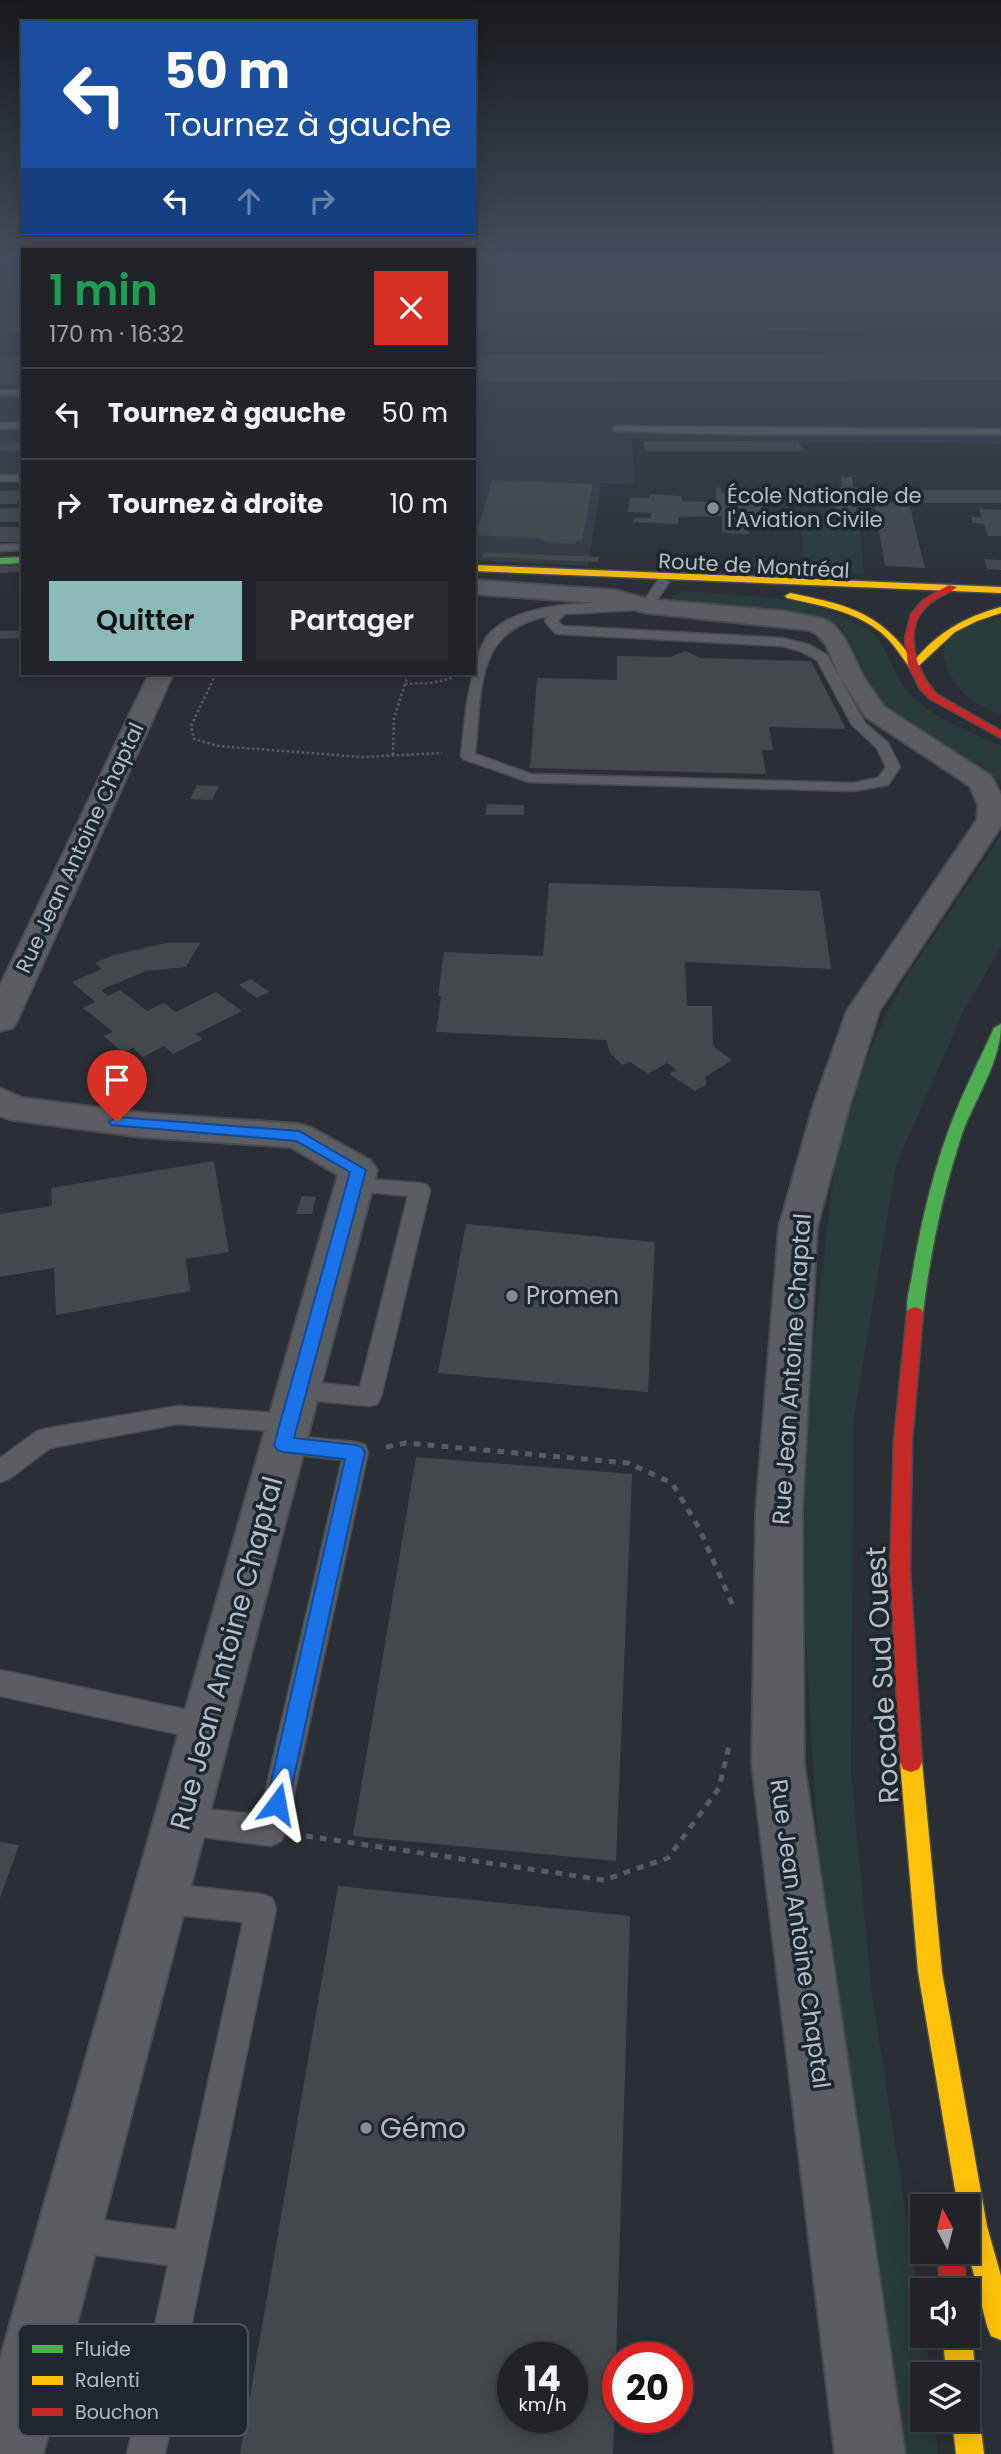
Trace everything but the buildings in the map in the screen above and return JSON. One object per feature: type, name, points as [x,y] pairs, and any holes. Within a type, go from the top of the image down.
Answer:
[{"type":"main road","points":[[0,561],[21,560]]},
{"type":"main road","name":"Route de Montréal","points":[[476,568],[952,587],[1000,598]]},
{"type":"main road","name":"Route de Montréal","points":[[505,570],[654,594],[757,589],[1000,598]]},
{"type":"main road","points":[[952,587],[923,604],[915,626],[908,635],[907,643],[914,667],[920,681],[932,695],[1001,735]]},
{"type":"main road","points":[[757,589],[814,601],[862,618],[884,631],[914,667]]},
{"type":"main road","points":[[966,604],[1000,598]]},
{"type":"main road","points":[[914,667],[943,631],[1000,598]]},
{"type":"main road","points":[[915,626],[937,615]]},
{"type":"main road","points":[[966,716],[1001,727]]},
{"type":"main road","name":"Rocade Sud Ouest","points":[[1001,1028],[961,1118],[918,1284],[903,1440],[900,1571],[916,1838],[930,1972],[974,2226],[1001,2326]]},
{"type":"main road","points":[[930,1972],[942,2138]]},
{"type":"main road","points":[[967,2432],[970,2454]]},
{"type":"street","name":"Rue Jean Antoine Chaptal","points":[[476,587],[614,597],[654,594],[802,620],[825,629],[837,644],[852,678],[874,712],[981,782],[992,805],[990,820],[863,1011],[831,1107],[798,1227],[779,1512],[778,1765],[870,2454]]},
{"type":"street","name":"Rue Jean Antoine Chaptal","points":[[0,1021],[161,675]]},
{"type":"street","points":[[0,1099],[13,1108],[142,1125],[299,1136],[358,1170],[354,1185]]},
{"type":"street","name":"Rue Jean Antoine Chaptal","points":[[27,2324],[68,2234],[354,1185]]},
{"type":"street","name":"Rue Jean Antoine Chaptal","points":[[8,2454],[18,2358]]},
{"type":"lane","points":[[0,393],[21,393]]},
{"type":"lane","points":[[0,426],[21,425]]},
{"type":"lane","points":[[617,429],[1001,432]]},
{"type":"lane","points":[[0,478],[21,478]]},
{"type":"lane","points":[[0,548],[21,547]]},
{"type":"lane","points":[[564,608],[551,621],[559,630],[782,642],[805,648],[822,659],[859,725],[883,747],[893,767],[883,782],[853,787],[529,778],[468,755],[481,663],[493,636],[520,620],[564,608],[654,594]]},
{"type":"lane","points":[[0,1472],[44,1439],[178,1415],[290,1419],[369,1397],[420,1190],[354,1185]]},
{"type":"lane","points":[[180,1820],[271,1831],[356,1452],[290,1419]]},
{"type":"lane","points":[[0,1683],[205,1727]]},
{"type":"lane","points":[[159,1897],[261,1909],[173,2324]]},
{"type":"lane","points":[[68,2234],[189,2250]]},
{"type":"lane","points":[[146,2454],[150,2436]]},
{"type":"path","points":[[216,675],[191,726],[194,739],[218,746],[275,752],[362,757],[437,752],[468,755]]},
{"type":"path","points":[[393,755],[394,718],[405,684],[405,675]]},
{"type":"path","points":[[405,684],[431,683],[452,678]]},
{"type":"path","points":[[356,1452],[406,1444],[628,1463],[672,1483],[699,1528],[733,1606],[734,1619]]},
{"type":"path","points":[[271,1831],[604,1880],[668,1858],[719,1788],[731,1736]]},
{"type":"shaded area","points":[[0,370],[21,370],[21,476],[0,475]]},
{"type":"shaded area","points":[[476,370],[1001,370],[1001,444],[632,439],[634,484],[601,483],[588,566],[476,560]]},
{"type":"shaded area","points":[[802,525],[860,527],[864,574],[803,570]]},
{"type":"shaded area","points":[[684,591],[793,601],[835,614],[869,630],[883,646],[905,689],[925,708],[950,723],[1001,745],[1001,782],[903,720],[880,702],[842,629],[827,619],[777,609],[676,601],[671,596]]},
{"type":"shaded area","points":[[1001,617],[1001,715],[976,703],[956,684],[946,666],[944,648],[947,640],[957,630]]},
{"type":"shaded area","points":[[1001,836],[1001,947],[963,1012],[896,1165],[853,1423],[851,1772],[871,1988],[910,2242],[910,2264],[913,2264],[916,2278],[910,2278],[910,2348],[927,2348],[929,2362],[910,2362],[910,2432],[936,2432],[937,2454],[902,2454],[822,1912],[802,1578],[808,1390],[834,1173],[856,1086],[884,1018],[907,976]]},
{"type":"taxiway","points":[[0,371],[21,371]]},
{"type":"traffic: fast","points":[[0,561],[21,560]]},
{"type":"traffic: fast","points":[[915,1313],[932,1214],[946,1164],[961,1117],[1001,1028]]},
{"type":"traffic: slow","points":[[476,568],[1001,590]]},
{"type":"traffic: slow","points":[[790,596],[841,608],[865,618],[891,637],[914,667]]},
{"type":"traffic: slow","points":[[914,667],[933,645],[952,629],[1001,610]]},
{"type":"traffic: slow","points":[[911,1762],[930,1972],[974,2226],[1001,2326]]},
{"type":"traffic: slow","points":[[958,2348],[959,2362]]},
{"type":"traffic: slow","points":[[967,2432],[970,2454]]},
{"type":"traffic: jam","points":[[952,587],[926,601],[916,614],[909,638],[913,665],[925,689],[934,697],[1001,735]]},
{"type":"traffic: jam","points":[[911,1762],[900,1571],[903,1440],[915,1313]]},
{"type":"traffic: jam","points":[[952,2264],[952,2278]]},
{"type":"place","name":"École Nationale de l'Aviation Civile","points":[[713,508]]},
{"type":"place","name":"Promen","points":[[512,1296]]},
{"type":"place","name":"Gémo","points":[[366,2128]]},
{"type":"route","points":[[117,1122],[299,1136],[358,1170],[283,1445],[356,1452],[277,1804]]}]
